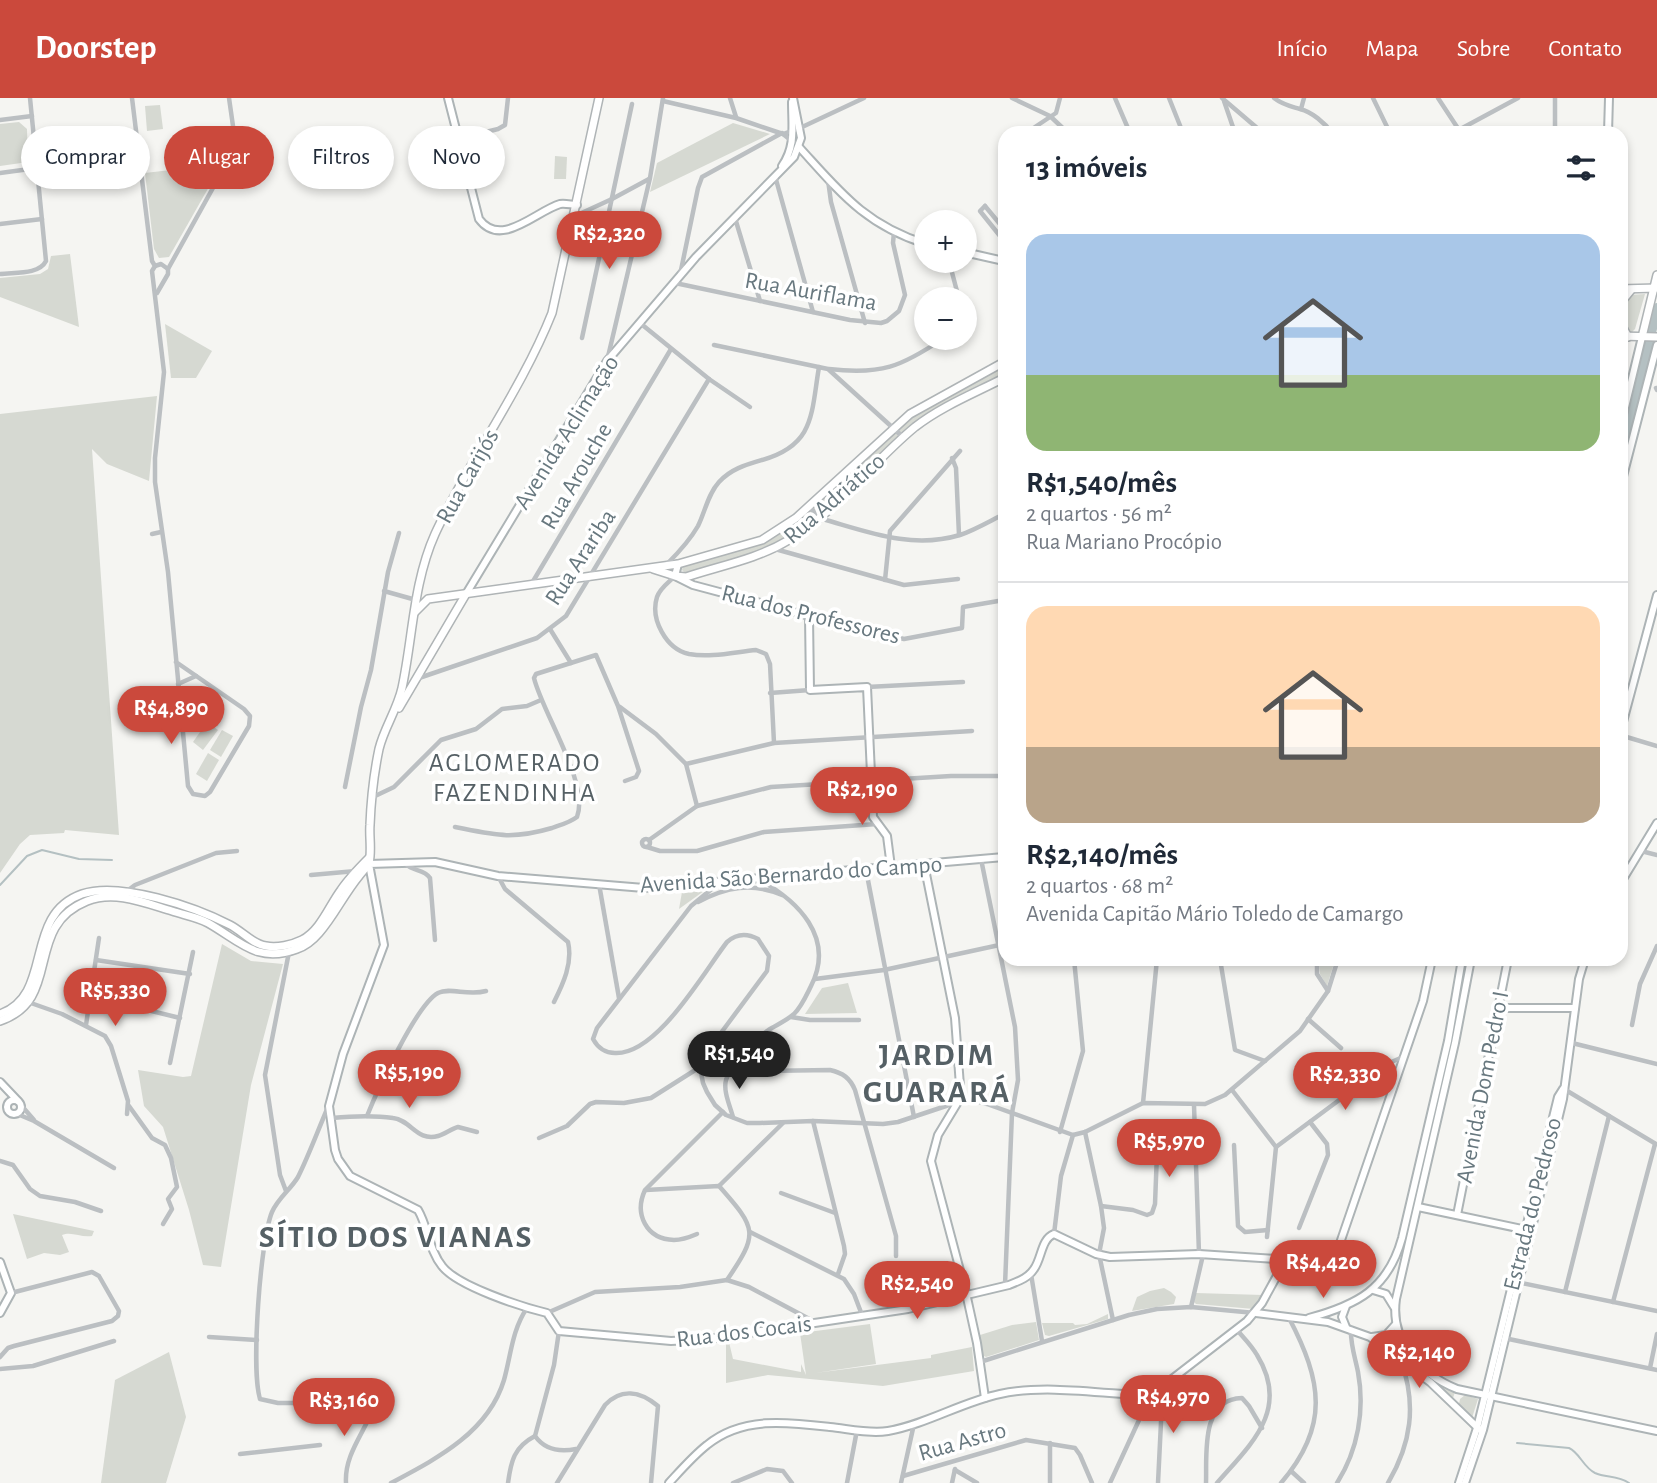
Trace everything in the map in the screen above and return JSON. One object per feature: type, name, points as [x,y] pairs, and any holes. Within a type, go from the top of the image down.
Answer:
[{"type":"main road","name":"Rua Carijós","points":[[369,861],[372,797],[380,745],[392,719],[406,666],[416,600],[429,548],[449,506],[542,339],[552,313],[599,98]]},
{"type":"main road","points":[[1628,337],[1651,339],[1657,275]]},
{"type":"main road","points":[[1628,290],[1656,288]]},
{"type":"main road","points":[[1628,294],[1631,290]]},
{"type":"main road","name":"Rua Adriático","points":[[649,569],[676,570],[762,540],[789,525],[894,428],[930,401],[998,364]]},
{"type":"main road","name":"Rua Adriático","points":[[428,599],[667,565],[686,577],[775,548],[819,518],[904,437],[930,417],[998,383]]},
{"type":"main road","points":[[414,614],[428,599],[422,594],[420,583]]},
{"type":"main road","name":"Avenida Aclimação","points":[[392,719],[467,594]]},
{"type":"main road","points":[[406,666],[420,675]]},
{"type":"main road","points":[[0,1021],[21,1011],[45,930],[55,913],[65,903],[84,894],[100,890],[126,891],[222,920],[260,944],[301,944],[317,926],[340,891],[369,861]]},
{"type":"main road","points":[[0,1014],[26,1001],[35,989],[57,922],[68,910],[91,900],[102,897],[128,898],[205,921],[252,951],[271,954],[289,951],[318,935],[369,861]]},
{"type":"street","points":[[30,98],[33,126]]},
{"type":"street","points":[[132,98],[152,261],[155,266]]},
{"type":"street","points":[[156,295],[234,150],[229,98]]},
{"type":"street","points":[[448,98],[455,126]]},
{"type":"street","points":[[503,126],[508,98]]},
{"type":"street","points":[[730,98],[736,118]]},
{"type":"street","points":[[792,98],[800,128],[799,147]]},
{"type":"street","points":[[792,98],[793,142]]},
{"type":"street","points":[[677,280],[702,177],[782,133],[800,128],[864,98]]},
{"type":"street","points":[[1012,98],[1050,116],[1061,126]]},
{"type":"street","points":[[1036,126],[1058,108],[1060,98]]},
{"type":"street","points":[[1115,98],[1127,126]]},
{"type":"street","points":[[1169,98],[1180,126]]},
{"type":"street","points":[[1222,98],[1232,126]]},
{"type":"street","points":[[1222,98],[1256,126]]},
{"type":"street","points":[[1274,98],[1284,105],[1301,109],[1326,126]]},
{"type":"street","points":[[1301,109],[1304,98]]},
{"type":"street","points":[[1373,98],[1387,126]]},
{"type":"street","points":[[1438,98],[1453,126]]},
{"type":"street","points":[[1497,98],[1502,106]]},
{"type":"street","points":[[1465,126],[1518,98]]},
{"type":"street","points":[[1555,98],[1555,126]]},
{"type":"street","points":[[1608,126],[1609,98]]},
{"type":"street","points":[[607,360],[650,178],[663,99],[782,133],[799,147],[852,205],[894,232],[914,240]]},
{"type":"street","points":[[582,338],[632,104]]},
{"type":"street","points":[[0,120],[32,116]]},
{"type":"street","name":"Avenida Aclimação","points":[[776,175],[790,153],[793,142]]},
{"type":"street","name":"Avenida Aclimação","points":[[467,594],[607,360],[690,265],[792,161],[799,147]]},
{"type":"street","points":[[0,173],[21,170]]},
{"type":"street","points":[[776,175],[813,313]]},
{"type":"street","points":[[575,216],[650,178]]},
{"type":"street","points":[[828,180],[831,202],[865,323]]},
{"type":"street","points":[[0,274],[37,270],[43,267],[46,261],[39,189]]},
{"type":"street","points":[[471,189],[479,219],[488,228],[496,230],[514,228],[561,204],[577,205]]},
{"type":"street","points":[[998,222],[985,206],[980,211],[998,234]]},
{"type":"street","points":[[735,218],[760,301]]},
{"type":"street","points":[[0,224],[42,219]]},
{"type":"street","name":"Rua Auriflama","points":[[677,280],[813,313],[865,323],[887,321],[899,311],[905,286],[893,243],[894,232]]},
{"type":"street","points":[[684,254],[690,265]]},
{"type":"street","points":[[977,255],[998,260]]},
{"type":"street","points":[[168,269],[161,264],[155,266],[152,271],[164,372],[154,470],[188,786],[193,794],[205,796],[211,792],[250,721],[244,709],[176,662]]},
{"type":"street","points":[[154,276],[164,278]]},
{"type":"street","points":[[639,323],[709,379],[750,407]]},
{"type":"street","points":[[614,331],[623,343]]},
{"type":"street","points":[[1628,402],[1651,339]]},
{"type":"street","points":[[1628,450],[1651,339]]},
{"type":"street","points":[[713,345],[828,369],[869,372],[889,369],[923,350]]},
{"type":"street","name":"Rua Arouche","points":[[531,584],[671,349]]},
{"type":"street","points":[[667,565],[691,536],[714,488],[725,477],[741,466],[789,450],[802,437],[810,420],[819,367]]},
{"type":"street","points":[[828,369],[904,437]]},
{"type":"street","name":"Rua Arariba","points":[[420,675],[528,642],[550,629],[571,609],[709,379]]},
{"type":"street","points":[[885,580],[888,538],[897,523],[960,451]]},
{"type":"street","points":[[953,458],[956,468],[959,535]]},
{"type":"street","points":[[810,507],[819,518],[888,538],[914,542],[959,535],[998,517]]},
{"type":"street","points":[[152,534],[162,532]]},
{"type":"street","points":[[345,787],[371,670],[384,591],[399,533]]},
{"type":"street","points":[[775,548],[912,586],[958,579]]},
{"type":"street","points":[[676,570],[659,593],[655,606],[660,629],[674,646],[690,654],[762,651],[770,664],[774,743]]},
{"type":"street","name":"Rua dos Professores","points":[[676,570],[701,587]]},
{"type":"street","name":"Rua dos Professores","points":[[686,577],[701,587],[904,639],[962,628],[963,607],[998,601]]},
{"type":"street","points":[[384,591],[416,600]]},
{"type":"street","points":[[1628,704],[1657,596]]},
{"type":"street","points":[[810,616],[810,690]]},
{"type":"street","points":[[550,629],[571,663]]},
{"type":"street","points":[[455,827],[509,837],[545,830],[577,817],[580,803],[578,792],[556,729],[541,700],[534,678],[536,674],[596,655],[618,706],[639,771],[636,778],[625,781]]},
{"type":"street","points":[[178,684],[196,676]]},
{"type":"street","points":[[770,693],[963,682]]},
{"type":"street","points":[[867,687],[873,817],[887,836],[891,867]]},
{"type":"street","points":[[372,797],[394,787],[441,740],[476,729],[502,709],[527,706],[541,700]]},
{"type":"street","points":[[618,706],[656,734],[686,764],[697,806]]},
{"type":"street","points":[[686,764],[774,743],[972,731]]},
{"type":"street","points":[[1628,737],[1657,746]]},
{"type":"street","points":[[877,824],[764,832],[697,851],[660,850],[643,846],[642,842],[649,840],[697,806],[781,785],[998,776]]},
{"type":"street","points":[[1628,871],[1657,823]]},
{"type":"street","points":[[126,891],[216,853],[237,851]]},
{"type":"street","points":[[1641,851],[1657,855]]},
{"type":"street","name":"Avenida São Bernardo do Campo","points":[[369,861],[435,862],[498,876],[644,888],[998,858]]},
{"type":"street","points":[[981,859],[998,931]]},
{"type":"street","points":[[345,1483],[346,1470],[356,1443],[370,1418],[377,1397],[365,1389],[360,1389],[317,1401],[297,1403],[260,1399],[256,1380],[257,1340],[259,1300],[270,1220],[277,1202],[298,1177],[329,1107],[343,1054],[384,945],[369,861]]},
{"type":"street","points":[[405,862],[408,867],[429,875],[435,940]]},
{"type":"street","points":[[924,864],[957,1035],[960,1086],[958,1102],[938,1135],[931,1161],[966,1293],[985,1398]]},
{"type":"street","points":[[866,870],[914,1117]]},
{"type":"street","points":[[311,875],[356,872]]},
{"type":"street","points":[[498,876],[505,889],[568,943],[567,971],[554,1002]]},
{"type":"street","points":[[733,1118],[725,1086],[736,1062],[766,1032],[790,1017],[803,1002],[815,979],[818,961],[816,941],[809,922],[790,899],[756,877]]},
{"type":"street","points":[[539,1138],[567,1126],[590,1104],[651,1098],[700,1067],[712,1045],[767,971],[767,950],[752,936],[738,936],[727,942],[665,1025],[638,1048],[627,1052],[608,1052],[593,1040],[597,1028],[691,906],[723,881]]},
{"type":"street","points":[[600,884],[619,999]]},
{"type":"street","points":[[691,906],[715,893],[737,887],[768,890],[790,899]]},
{"type":"street","points":[[86,1025],[99,938]]},
{"type":"street","points":[[815,979],[943,959],[998,945]]},
{"type":"street","points":[[1632,1025],[1640,984],[1657,946]]},
{"type":"street","points":[[286,1191],[280,1175],[265,1075],[289,951]]},
{"type":"street","points":[[170,1063],[193,952]]},
{"type":"street","points":[[96,960],[190,974]]},
{"type":"street","points":[[1005,966],[1015,1027],[1018,1080],[1012,1113],[1005,1285]]},
{"type":"street","points":[[1060,1132],[1083,1051],[1075,966]]},
{"type":"street","points":[[1143,1103],[1156,966]]},
{"type":"street","points":[[1221,966],[1235,1050],[1266,1061]]},
{"type":"street","points":[[1316,966],[1317,974],[1328,991]]},
{"type":"street","points":[[700,1067],[707,1093],[723,1112],[733,1118],[760,1123],[813,1121],[889,1124],[958,1102],[979,1101],[1073,1136],[1143,1103],[1205,1104],[1232,1090],[1300,1031],[1328,991],[1336,966]]},
{"type":"street","points":[[1054,1234],[1099,1254],[1117,1257],[1201,1255],[1317,1263],[1329,1261],[1335,1255],[1404,1057],[1423,1001],[1430,966]]},
{"type":"street","points":[[1309,1318],[1346,1306],[1373,1290],[1392,1265],[1402,1238],[1448,1041],[1461,966]]},
{"type":"street","points":[[1470,966],[1395,1309],[1396,1324],[1405,1348],[1418,1364],[1445,1384],[1466,1392],[1657,1430]]},
{"type":"street","name":"Avenida Dom Pedro I","points":[[1457,1215],[1507,966]]},
{"type":"street","name":"Estrada do Pedroso","points":[[1465,1483],[1529,1231],[1558,1097],[1563,1089],[1583,966]]},
{"type":"street","points":[[367,1116],[398,1049],[428,1001],[441,992],[475,994],[486,991]]},
{"type":"street","points":[[90,996],[180,1018]]},
{"type":"street","points":[[26,1001],[86,1025],[100,1032],[109,1041],[131,1112],[152,1138],[165,1145],[171,1158],[177,1187],[168,1199],[172,1209],[163,1224]]},
{"type":"street","points":[[1498,1008],[1575,1008]]},
{"type":"street","points":[[790,1017],[810,1020],[859,1020]]},
{"type":"street","points":[[1308,1019],[1341,1048]]},
{"type":"street","points":[[1572,1043],[1657,1064]]},
{"type":"street","points":[[1276,1147],[1389,1063],[1404,1057]]},
{"type":"street","points":[[736,1062],[754,1072],[830,1070],[841,1073],[853,1085],[896,1236],[896,1256]]},
{"type":"street","points":[[2,1084],[34,1121]]},
{"type":"street","points":[[2,1084],[5,1105],[13,1113],[34,1121],[114,1168]]},
{"type":"street","points":[[1563,1089],[1656,1144],[1613,1302]]},
{"type":"street","points":[[1232,1090],[1276,1147],[1267,1234],[1245,1232],[1238,1226],[1234,1145]]},
{"type":"street","points":[[127,1114],[128,1102]]},
{"type":"street","points":[[5,1105],[20,1104]]},
{"type":"street","points":[[13,1113],[19,1111],[20,1104]]},
{"type":"street","points":[[1191,1307],[1201,1255],[1194,1105]]},
{"type":"street","points":[[329,1107],[335,1150],[349,1176],[418,1210],[435,1255],[451,1275],[527,1308],[547,1313],[595,1292],[680,1287],[727,1280],[749,1287],[815,1322]]},
{"type":"street","points":[[697,1234],[678,1240],[661,1238],[643,1223],[639,1211],[645,1191],[723,1112]]},
{"type":"street","points":[[1565,1292],[1609,1116]]},
{"type":"street","points":[[332,1118],[396,1118],[416,1133],[427,1137],[440,1135],[458,1126],[477,1132]]},
{"type":"street","points":[[813,1121],[845,1254],[838,1274]]},
{"type":"street","points":[[645,1191],[719,1186],[784,1122]]},
{"type":"street","points":[[1299,1228],[1328,1155],[1327,1144],[1310,1122]]},
{"type":"street","points":[[760,1123],[764,1141]]},
{"type":"street","points":[[1101,1206],[1133,1210],[1146,1215],[1153,1213],[1158,1128]]},
{"type":"street","points":[[1085,1132],[1101,1206],[1104,1228],[1099,1254],[1113,1320]]},
{"type":"street","points":[[1054,1234],[1061,1176],[1073,1136]]},
{"type":"street","points":[[0,1161],[17,1169],[30,1189],[40,1196],[75,1202],[101,1211]]},
{"type":"street","points":[[719,1186],[743,1215],[750,1231],[749,1244],[727,1280]]},
{"type":"street","points":[[781,1194],[835,1213]]},
{"type":"street","points":[[1418,1207],[1529,1231]]},
{"type":"street","points":[[750,1231],[838,1274],[850,1286],[862,1315]]},
{"type":"street","points":[[1042,1342],[1031,1273],[1039,1262],[1046,1239],[1054,1234]]},
{"type":"street","points":[[669,1483],[707,1444],[748,1426],[786,1422],[878,1432],[1015,1391],[1134,1395],[1155,1391],[1256,1313],[1285,1261]]},
{"type":"street","points":[[0,1262],[11,1293]]},
{"type":"street","points":[[0,1313],[11,1293],[92,1272],[99,1276],[119,1311],[112,1321],[14,1346],[8,1348],[0,1357]]},
{"type":"street","name":"Rua dos Cocais","points":[[559,1331],[671,1341],[708,1339],[918,1307],[1005,1285],[1031,1273]]},
{"type":"street","points":[[1516,1281],[1657,1311]]},
{"type":"street","points":[[1373,1290],[1386,1294],[1395,1309]]},
{"type":"street","points":[[1337,1483],[1350,1460],[1356,1442],[1360,1411],[1359,1379],[1348,1328],[1342,1317],[1346,1306]]},
{"type":"street","points":[[980,1362],[1157,1308],[1191,1307],[1309,1318],[1370,1337],[1399,1357],[1480,1429]]},
{"type":"street","points":[[391,1483],[432,1461],[483,1422],[498,1397],[519,1319],[527,1308]]},
{"type":"street","points":[[508,1483],[513,1455],[523,1443],[535,1436],[554,1365],[559,1331],[547,1313]]},
{"type":"street","points":[[1281,1483],[1310,1440],[1316,1412],[1312,1370],[1289,1318]]},
{"type":"street","points":[[1370,1337],[1387,1335],[1396,1324]]},
{"type":"street","points":[[1217,1483],[1262,1428],[1270,1407],[1268,1382],[1258,1357],[1237,1330]]},
{"type":"street","points":[[1650,1368],[1657,1335]]},
{"type":"street","points":[[209,1337],[257,1340]]},
{"type":"street","points":[[1502,1338],[1657,1370]]},
{"type":"street","points":[[0,1369],[33,1366],[114,1341]]},
{"type":"street","points":[[1388,1483],[1404,1454],[1409,1418],[1407,1382],[1399,1357]]},
{"type":"street","points":[[1110,1483],[1155,1391]]},
{"type":"street","points":[[1155,1391],[1162,1402],[1158,1483]]},
{"type":"street","points":[[557,1483],[612,1397],[629,1392],[638,1394],[658,1406],[651,1483]]},
{"type":"street","points":[[1455,1405],[1466,1392]]},
{"type":"street","points":[[1206,1483],[1208,1429],[1215,1412],[1230,1400],[1242,1398],[1262,1428]]},
{"type":"street","points":[[901,1483],[914,1423]]},
{"type":"street","name":"Estrada do Pedroso","points":[[1459,1483],[1480,1429]]},
{"type":"street","points":[[847,1483],[857,1430]]},
{"type":"street","points":[[535,1436],[547,1447],[559,1450],[577,1449]]},
{"type":"street","name":"Rua Astro","points":[[903,1476],[1026,1440],[1070,1446],[1078,1450],[1093,1483]]},
{"type":"street","points":[[1050,1443],[1050,1483]]},
{"type":"street","points":[[240,1454],[320,1445]]},
{"type":"street","points":[[952,1483],[957,1461]]},
{"type":"street","points":[[733,1483],[767,1469],[776,1469],[782,1471],[792,1483]]},
{"type":"street","points":[[955,1471],[977,1483]]},
{"type":"street","points":[[1291,1471],[1304,1483]]},
{"type":"shaded area","points":[[160,105],[163,129],[150,131],[150,126],[147,126],[145,106]]},
{"type":"shaded area","points":[[19,122],[24,126],[21,126],[21,163],[0,166],[0,124]]},
{"type":"shaded area","points":[[733,123],[770,134],[650,192],[657,163]]},
{"type":"shaded area","points":[[555,156],[567,157],[566,179],[554,179]]},
{"type":"shaded area","points":[[164,171],[164,189],[208,189],[169,257],[159,258],[154,249],[147,189],[150,189],[150,172]]},
{"type":"shaded area","points":[[70,254],[79,327],[0,297],[0,278],[40,274],[48,269],[51,256]]},
{"type":"shaded area","points":[[1645,294],[1635,329],[1631,333],[1628,330],[1629,295]]},
{"type":"shaded area","points":[[165,324],[212,351],[196,378],[171,378]]},
{"type":"shaded area","points":[[998,368],[998,379],[895,441],[810,522],[786,539],[765,549],[685,573],[682,570],[683,566],[763,542],[782,532],[811,509],[912,416]]},
{"type":"shaded area","points":[[157,396],[149,481],[107,464],[92,449],[119,835],[65,830],[64,833],[30,835],[20,844],[0,873],[0,414]]},
{"type":"shaded area","points":[[207,722],[218,730],[203,750],[193,742]]},
{"type":"shaded area","points":[[222,730],[233,736],[221,757],[210,750]]},
{"type":"shaded area","points":[[208,753],[219,760],[207,781],[196,774]]},
{"type":"shaded area","points":[[704,891],[679,909],[682,892]]},
{"type":"shaded area","points":[[222,944],[251,961],[283,964],[251,1085],[221,1267],[203,1265],[163,1127],[144,1106],[138,1070],[191,1076]]},
{"type":"shaded area","points":[[1319,966],[1333,966],[1327,986],[1320,974]]},
{"type":"shaded area","points":[[848,983],[857,1013],[805,1014],[822,988]]},
{"type":"shaded area","points":[[13,1214],[94,1231],[92,1236],[62,1235],[69,1252],[60,1255],[44,1253],[27,1259]]},
{"type":"shaded area","points":[[1164,1288],[1176,1297],[1174,1304],[1132,1311],[1137,1297]]},
{"type":"shaded area","points":[[1196,1293],[1263,1295],[1254,1309],[1196,1304]]},
{"type":"shaded area","points":[[1108,1314],[1108,1319],[1049,1336],[1045,1335],[1042,1323],[1087,1324]]},
{"type":"shaded area","points":[[1036,1322],[1039,1340],[986,1357],[982,1355],[980,1335],[1012,1325]]},
{"type":"shaded area","points":[[870,1324],[876,1364],[815,1373],[931,1358],[931,1355],[972,1347],[974,1371],[883,1386],[768,1375],[726,1383],[726,1342],[729,1342],[733,1359],[801,1372],[801,1364],[806,1375],[800,1333]]},
{"type":"shaded area","points":[[1392,1333],[1419,1368],[1455,1392],[1453,1398],[1382,1343],[1382,1340]]},
{"type":"shaded area","points":[[169,1352],[186,1417],[166,1483],[101,1483],[115,1380]]},
{"type":"shaded area","points":[[1465,1395],[1478,1399],[1472,1418],[1459,1404]]},
{"type":"waterway","points":[[1628,426],[1657,308]]},
{"type":"waterway","points":[[0,885],[27,856],[42,850],[79,859],[112,860]]},
{"type":"waterway","points":[[1517,1443],[1569,1448],[1595,1473],[1629,1483]]},
{"type":"district","name":"AGLOMERADO FAZENDINHA","points":[[515,777]]},
{"type":"district","name":"JARDIM GUARARÁ","points":[[937,1072]]},
{"type":"district","name":"SÍTIO DOS VIANAS","points":[[396,1236]]}]
